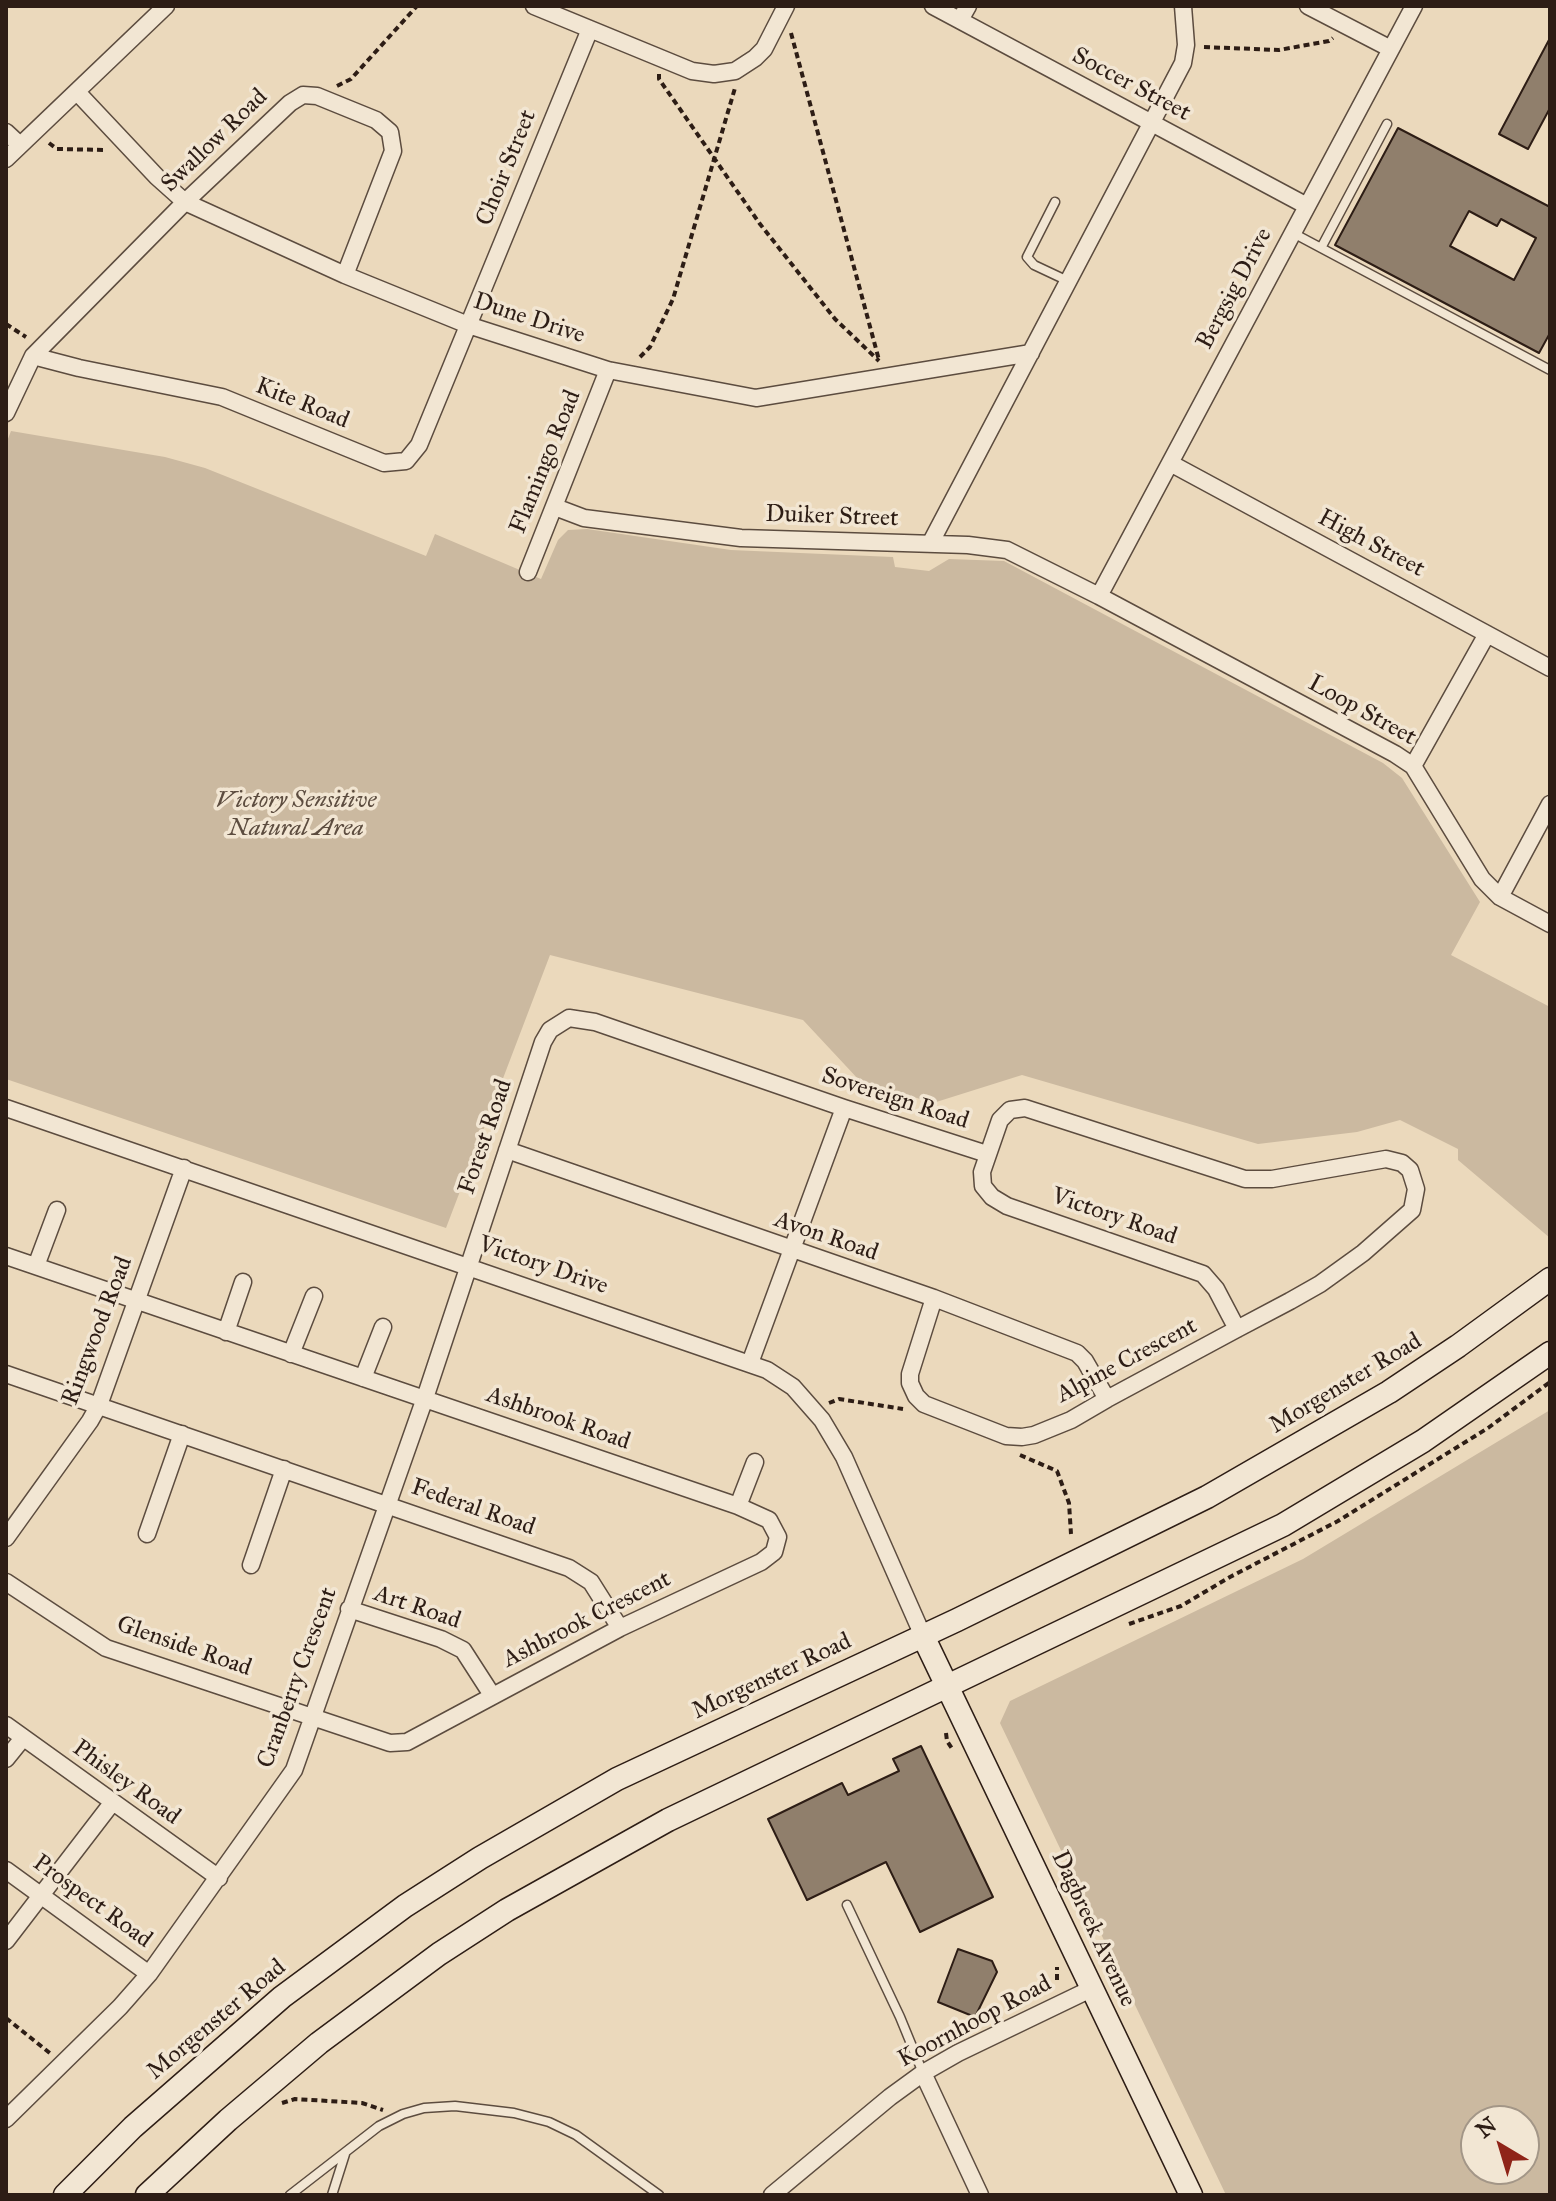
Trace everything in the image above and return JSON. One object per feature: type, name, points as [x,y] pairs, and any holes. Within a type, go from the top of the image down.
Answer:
[{"type":"main road","name":"Morgenster Road","points":[[65,2195],[209,2058],[293,1988],[405,1906],[559,1811],[617,1779],[923,1636],[1207,1497],[1353,1414],[1458,1346],[1550,1279]]},
{"type":"main road","points":[[147,2195],[308,2052],[439,1954],[485,1924],[587,1863],[668,1820],[1283,1525],[1412,1448],[1550,1353]]},
{"type":"main road","name":"Dagbreek Avenue","points":[[923,1636],[1191,2195]]},
{"type":"street","points":[[6,159],[166,6]]},
{"type":"street","points":[[534,6],[703,74],[735,71],[746,65],[764,49],[783,13]]},
{"type":"street","name":"Soccer Street","points":[[933,6],[964,13],[1151,123],[1307,206]]},
{"type":"street","points":[[930,544],[1183,63],[1186,45],[1183,6]]},
{"type":"street","points":[[1308,6],[1391,49]]},
{"type":"street","name":"Bergsig Drive","points":[[1099,596],[1414,6]]},
{"type":"street","name":"Choir Street","points":[[468,325],[590,29]]},
{"type":"street","name":"Dune Drive","points":[[77,92],[185,202],[345,275],[468,325],[616,372],[756,398],[884,370],[1031,353]]},
{"type":"street","name":"Swallow Road","points":[[6,413],[37,352],[185,202],[290,103],[303,95],[317,96]]},
{"type":"street","points":[[317,96],[376,120],[390,132],[393,151],[345,275]]},
{"type":"street","points":[[6,132],[20,145]]},
{"type":"street","name":"Kite Road","points":[[37,352],[79,368],[222,397],[384,463],[406,461],[419,445],[468,325]]},
{"type":"street","name":"Flamingo Road","points":[[528,572],[616,372]]},
{"type":"street","name":"High Street","points":[[1170,463],[1550,668]]},
{"type":"street","name":"Duiker Street","points":[[555,507],[584,518],[741,538],[968,545],[1007,550],[1099,596]]},
{"type":"street","name":"Loop Street","points":[[1099,596],[1413,766],[1482,879],[1500,897],[1550,924]]},
{"type":"street","points":[[1413,766],[1487,634]]},
{"type":"street","points":[[1500,897],[1550,804]]},
{"type":"street","name":"Sovereign Road","points":[[555,1025],[569,1018],[595,1022],[987,1154],[1000,1120],[1010,1110],[1025,1108],[1245,1179],[1272,1179],[1386,1159],[1402,1163],[1410,1170],[1416,1189]]},
{"type":"street","name":"Forest Road","points":[[467,1266],[543,1042],[555,1025]]},
{"type":"street","name":"Victory Drive","points":[[6,1108],[767,1370],[793,1387],[822,1420],[844,1457],[923,1636]]},
{"type":"street","points":[[750,1363],[844,1108]]},
{"type":"street","name":"Avon Road","points":[[507,1150],[934,1298],[1077,1353],[1107,1399]]},
{"type":"street","name":"Victory Road","points":[[987,1154],[982,1180],[992,1197],[1007,1206],[1203,1274],[1216,1289],[1237,1329]]},
{"type":"street","name":"Ringwood Road","points":[[6,1538],[99,1405],[184,1168]]},
{"type":"street","name":"Alpine Crescent","points":[[924,1404],[1006,1436],[1034,1435],[1071,1420],[1320,1284],[1363,1253],[1412,1210],[1416,1189]]},
{"type":"street","points":[[36,1266],[57,1210]]},
{"type":"street","name":"Ashbrook Road","points":[[6,1256],[738,1506]]},
{"type":"street","name":"Cranberry Crescent","points":[[6,2119],[120,2007],[149,1974],[294,1770],[425,1398],[467,1266]]},
{"type":"street","points":[[226,1332],[243,1282]]},
{"type":"street","points":[[291,1354],[314,1296]]},
{"type":"street","points":[[924,1404],[911,1386],[910,1374],[934,1298]]},
{"type":"street","points":[[363,1378],[383,1327]]},
{"type":"street","name":"Federal Road","points":[[6,1374],[581,1574],[601,1595],[620,1628]]},
{"type":"street","points":[[147,1534],[182,1434]]},
{"type":"street","points":[[738,1506],[755,1462]]},
{"type":"street","points":[[251,1565],[284,1469]]},
{"type":"street","name":"Ashbrook Crescent","points":[[313,1716],[390,1743],[407,1742],[620,1628],[761,1562],[774,1552],[778,1537],[769,1520],[738,1506]]},
{"type":"street","name":"Glenside Road","points":[[6,1582],[106,1648],[313,1716]]},
{"type":"street","name":"Art Road","points":[[349,1609],[441,1639],[463,1650],[492,1695]]},
{"type":"street","name":"Phisley Road","points":[[6,1725],[219,1878]]},
{"type":"street","points":[[6,1759],[23,1738]]},
{"type":"street","points":[[6,1941],[112,1803]]},
{"type":"street","name":"Prospect Road","points":[[6,1870],[149,1974]]},
{"type":"street","name":"Koornhoop Road","points":[[772,2195],[923,2073],[1093,1988]]},
{"type":"street","points":[[923,2073],[980,2195]]},
{"type":"lane","points":[[1321,248],[1387,124]]},
{"type":"lane","points":[[1055,202],[1027,257],[1034,265],[1068,281]]},
{"type":"lane","points":[[1293,233],[1550,370]]},
{"type":"lane","points":[[847,1905],[923,2073]]},
{"type":"lane","points":[[290,2195],[379,2126],[424,2108],[455,2106],[514,2113],[549,2122],[576,2135],[659,2195]]},
{"type":"lane","points":[[332,2195],[346,2153]]},
{"type":"path","points":[[317,96],[351,79],[417,6]]},
{"type":"path","points":[[783,13],[794,35],[884,370]]},
{"type":"path","points":[[1186,45],[1279,50],[1329,41],[1348,27]]},
{"type":"path","points":[[660,57],[659,79],[760,224],[835,319],[884,370]]},
{"type":"path","points":[[616,372],[650,347],[673,299],[735,89],[735,71]]},
{"type":"path","points":[[34,132],[57,149],[132,150]]},
{"type":"path","points":[[7,323],[37,352]]},
{"type":"path","points":[[827,1404],[839,1399],[892,1410],[924,1404]]},
{"type":"path","points":[[1006,1436],[1020,1456],[1057,1471],[1069,1503],[1071,1534]]},
{"type":"path","points":[[6,2018],[44,2046],[55,2059]]},
{"type":"path","points":[[281,2103],[295,2099],[362,2103],[396,2117]]},
{"type":"green space","name":"Victory Sensitive Natural Area","points":[[11,431],[165,457],[205,468],[426,556],[435,534],[541,579],[558,540],[568,530],[587,529],[731,550],[893,557],[895,567],[929,571],[949,559],[1004,561],[1383,763],[1402,778],[1480,902],[1451,955],[1550,1007],[1550,1238],[1458,1160],[1458,1149],[1400,1120],[1357,1132],[1258,1144],[1022,1075],[933,1103],[859,1080],[803,1020],[550,955],[446,1228],[6,1079],[6,444]]},
{"type":"green space","points":[[1550,1410],[1550,2195],[1226,2195],[1000,1723],[1010,1701],[1303,1559]]},
{"type":"building","points":[[1550,38],[1550,108],[1528,149],[1499,134]]},
{"type":"building","points":[[1398,128],[1550,207],[1550,333],[1539,353],[1335,245]],"holes":[[[1469,211],[1497,226],[1501,219],[1536,238],[1514,280],[1450,246]]]},
{"type":"building","points":[[921,1746],[993,1897],[920,1932],[886,1862],[807,1900],[768,1819],[842,1783],[848,1795],[899,1771],[893,1759]]},
{"type":"building","points":[[958,1949],[992,1961],[997,1972],[975,2017],[938,2002]]}]
